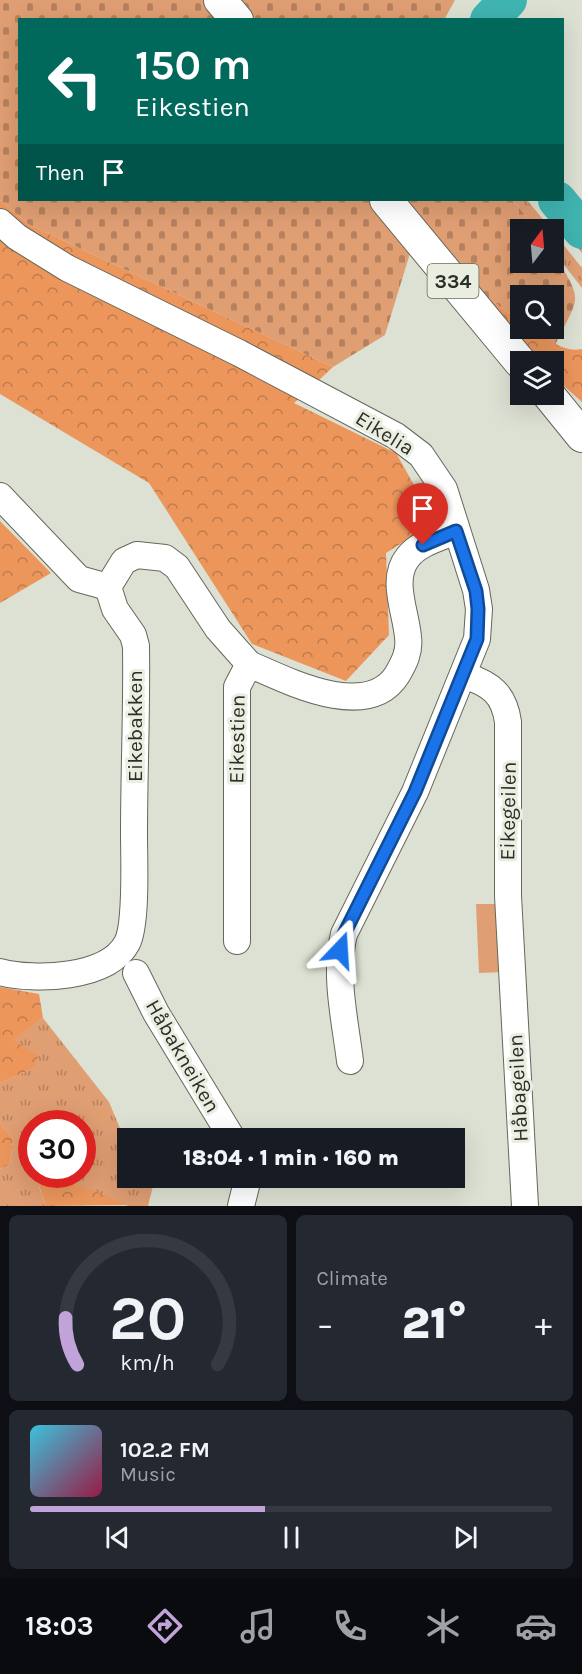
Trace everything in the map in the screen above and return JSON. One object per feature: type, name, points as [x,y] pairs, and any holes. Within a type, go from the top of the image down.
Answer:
[{"type":"main road","points":[[220,0],[235,18]]},
{"type":"main road","name":"334","points":[[387,201],[511,351]]},
{"type":"main road","points":[[557,405],[582,436]]},
{"type":"street","name":"Eikelia","points":[[0,222],[16,237],[67,268],[239,353],[396,436],[421,455],[444,489],[456,531],[471,570],[478,609],[477,639],[415,792],[344,934],[340,950],[340,968],[350,1061]]},
{"type":"street","points":[[0,496],[79,579],[108,587],[124,561],[137,555],[165,558],[177,567],[218,629],[249,664]]},
{"type":"street","name":"Eikestien","points":[[237,941],[237,687],[249,664],[324,693],[344,697],[362,696],[380,690],[394,680],[406,661],[409,639],[400,595],[400,575],[408,557],[423,545],[456,531]]},
{"type":"street","name":"Eikebakken","points":[[0,972],[20,978],[53,977],[94,968],[119,953],[128,942],[134,882],[136,646],[132,635],[115,609],[108,587]]},
{"type":"street","name":"Eikegeilen","points":[[464,675],[494,688],[506,708],[507,864],[511,970]]},
{"type":"street","name":"Håbageilen","points":[[511,970],[525,1206]]},
{"type":"street","name":"Håbakneiken","points":[[136,973],[156,1013],[226,1128]]},
{"type":"street","points":[[241,1206],[246,1188]]},
{"type":"green space","points":[[0,0],[203,0],[218,18],[18,18],[18,201],[370,201],[411,250],[385,335],[333,367],[28,224],[0,200]]},
{"type":"green space","points":[[236,0],[455,0],[445,18],[251,18]]},
{"type":"green space","points":[[0,200],[28,224],[333,367],[294,403],[396,453],[435,522],[386,553],[389,635],[346,681],[252,644],[149,483],[0,394]]},
{"type":"green space","points":[[402,201],[514,201],[528,219],[510,219],[510,273],[564,273],[564,270],[574,290],[575,298],[574,306],[564,327],[564,285],[510,285],[510,314],[472,286]]},
{"type":"green space","points":[[514,201],[528,201],[543,219],[528,219]]},
{"type":"green space","points":[[541,201],[550,201],[582,240],[582,253],[564,230],[564,219],[555,219]]},
{"type":"green space","points":[[564,246],[582,268],[582,288],[564,265]]},
{"type":"green space","points":[[472,286],[510,314],[510,330]]},
{"type":"green space","points":[[518,339],[547,339],[565,348],[582,349],[582,402],[564,386],[564,351],[528,351]]},
{"type":"green space","points":[[546,339],[558,339],[555,345]]},
{"type":"green space","points":[[0,521],[51,573],[0,603]]},
{"type":"green space","points":[[476,904],[497,904],[504,972],[479,973]]},
{"type":"green space","points":[[0,987],[39,994],[43,1018],[13,1040],[38,1056],[34,1068],[0,1083]]},
{"type":"green space","points":[[43,1018],[109,1102],[120,1128],[117,1128],[117,1188],[152,1188],[148,1206],[128,1206],[84,1188],[96,1188],[96,1110],[18,1110],[18,1188],[39,1188],[46,1206],[0,1206],[0,1169],[10,1164],[13,1139],[0,1123],[0,1083],[34,1068],[12,1040]]},
{"type":"green space","points":[[0,1123],[13,1139],[10,1164],[0,1169]]},
{"type":"green space","points":[[40,1188],[85,1188],[129,1205],[46,1206]]},
{"type":"waterway","points":[[491,18],[508,0]]},
{"type":"waterway","points":[[558,201],[582,230]]},
{"type":"route","points":[[340,950],[344,934],[415,792],[458,692],[477,639],[479,624],[476,591],[471,570],[456,531],[423,545]]}]
